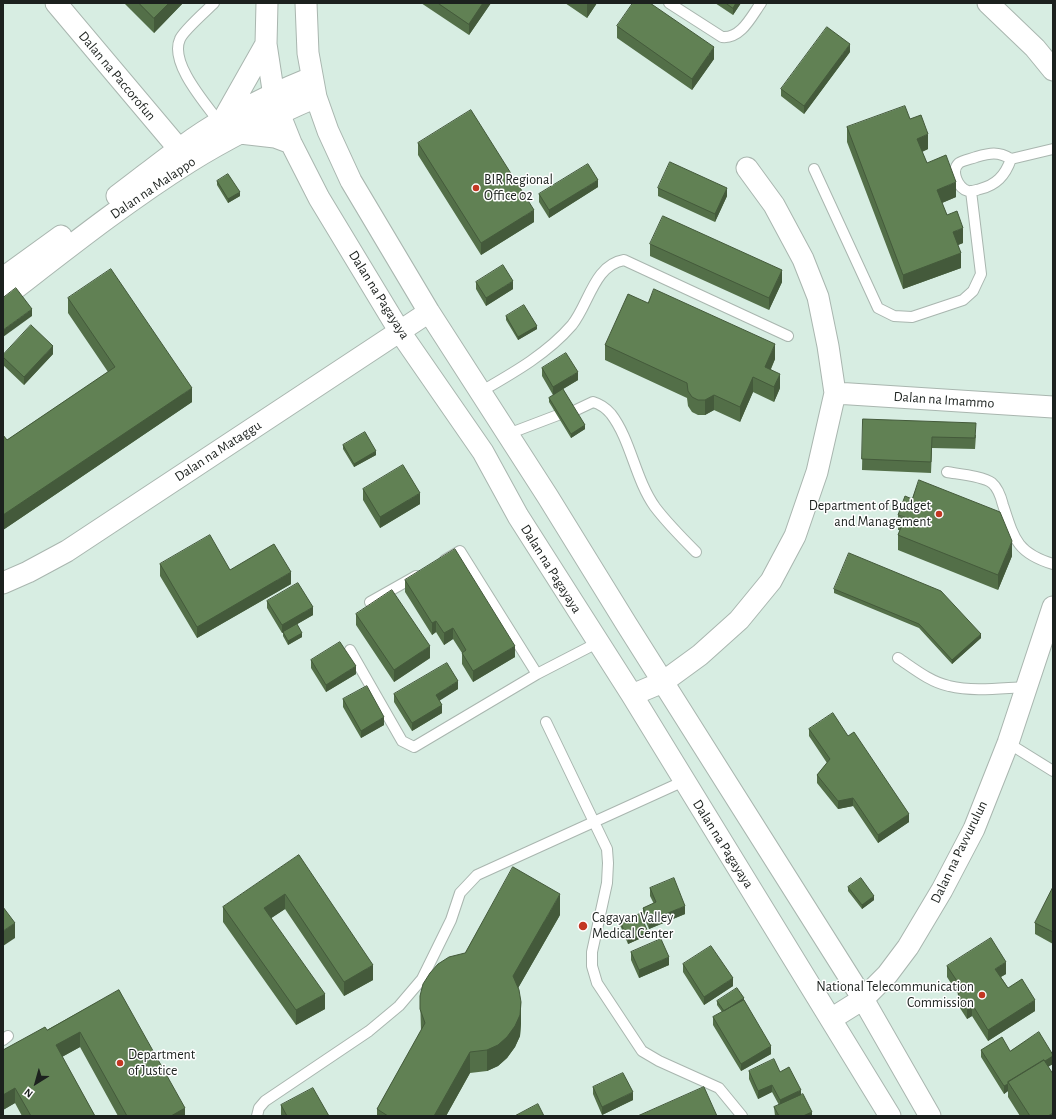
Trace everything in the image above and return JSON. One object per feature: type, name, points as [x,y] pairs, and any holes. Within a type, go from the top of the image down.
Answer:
[{"type":"street","name":"Dalan na Paccorofun","points":[[56,3],[179,149]]},
{"type":"street","name":"Dalan na Pagayaya","points":[[267,3],[266,44],[276,103],[291,143],[319,198],[400,332],[483,452],[518,516],[597,643],[632,695],[890,1116]]},
{"type":"street","points":[[306,3],[308,53],[313,88],[328,131],[351,181],[480,392],[508,434],[863,999],[930,1116]]},
{"type":"street","points":[[988,3],[1035,48],[1053,70]]},
{"type":"street","points":[[221,121],[266,44]]},
{"type":"street","name":"Dalan na Malappo","points":[[3,278],[179,149],[221,121],[276,103],[313,88]]},
{"type":"street","name":"Dalan na Malappo","points":[[3,298],[99,225],[189,162],[240,133],[276,103]]},
{"type":"street","points":[[240,133],[275,138],[291,143]]},
{"type":"street","points":[[632,695],[663,682],[700,655],[740,620],[770,581],[797,529],[817,472],[835,393],[828,346],[818,297],[806,265],[774,205],[747,168]]},
{"type":"street","name":"Dalan na Mataggu","points":[[3,583],[28,572],[67,551],[430,312]]},
{"type":"street","name":"Dalan na Imammo","points":[[835,393],[1053,407]]},
{"type":"street","name":"Dalan na Pavvurulun","points":[[831,1019],[863,999],[887,975],[908,947],[942,890],[974,829],[1008,743],[1053,607]]},
{"type":"lane","points":[[214,3],[180,39],[178,55],[190,83],[221,121]]},
{"type":"lane","points":[[669,3],[722,37],[728,38],[740,32],[761,3]]},
{"type":"lane","points":[[1011,159],[1004,174],[993,186],[971,191],[961,188],[955,176],[956,166],[960,162],[990,153],[999,153],[1011,159],[1053,149]]},
{"type":"lane","points":[[814,168],[878,308],[894,316],[912,317],[963,300],[973,291],[981,274],[971,191]]},
{"type":"lane","points":[[480,392],[533,360],[561,336],[573,324],[599,277],[616,261],[624,260],[788,336]]},
{"type":"lane","points":[[574,411],[593,402],[600,405],[610,413],[617,425],[637,474],[655,507],[696,552]]},
{"type":"lane","points":[[508,434],[558,416]]},
{"type":"lane","points":[[947,472],[984,479],[991,482],[996,489],[1010,526],[1020,546],[1035,558],[1053,564]]},
{"type":"lane","points":[[370,602],[460,551],[537,674]]},
{"type":"lane","points":[[350,650],[402,742],[414,747],[537,674],[597,643]]},
{"type":"lane","points":[[898,658],[926,677],[948,686],[973,689],[1026,687]]},
{"type":"lane","points":[[546,722],[607,849],[607,883],[592,952],[592,966],[597,983],[642,1051],[659,1061],[719,1088],[742,1116]]},
{"type":"lane","points":[[1008,743],[1053,771]]},
{"type":"lane","points":[[257,1116],[259,1108],[265,1101],[369,1031],[399,1006],[422,979],[451,920],[460,893],[477,875],[684,781]]},
{"type":"shaded area","points":[[3,3],[1053,3],[1053,1116],[3,1116]]},
{"type":"building","points":[[139,3],[169,3],[154,18]]},
{"type":"building","points":[[438,3],[483,3],[469,24]]},
{"type":"building","points":[[633,3],[650,3],[714,47],[692,79],[617,26]]},
{"type":"building","points":[[726,3],[736,3],[733,8]]},
{"type":"building","points":[[827,27],[850,44],[804,106],[781,89]]},
{"type":"building","points":[[905,106],[910,119],[921,115],[928,134],[917,139],[927,163],[946,155],[956,182],[937,190],[947,215],[957,211],[963,228],[953,232],[961,253],[903,275],[847,127]]},
{"type":"building","name":"BIR Regional Office 02","points":[[471,110],[534,210],[481,243],[418,143]]},
{"type":"building","points":[[670,162],[727,188],[715,214],[658,188]]},
{"type":"building","points":[[588,164],[598,180],[549,210],[539,194]]},
{"type":"building","points":[[228,174],[240,192],[228,199],[217,181]]},
{"type":"building","points":[[663,216],[782,270],[769,298],[650,244]]},
{"type":"building","points":[[503,265],[513,281],[486,298],[476,282]]},
{"type":"building","points":[[111,269],[192,388],[3,515],[3,435],[7,440],[115,367],[68,298]]},
{"type":"building","points":[[16,288],[32,309],[3,330],[3,298]]},
{"type":"building","points":[[654,289],[775,344],[765,367],[780,374],[774,387],[753,377],[740,407],[714,395],[705,400],[698,400],[692,397],[688,391],[687,383],[605,345],[628,294],[648,303]]},
{"type":"building","points":[[524,305],[537,326],[518,337],[506,316]]},
{"type":"building","points":[[31,325],[53,346],[24,377],[3,357],[3,355]]},
{"type":"building","points":[[566,353],[578,372],[553,387],[542,368]]},
{"type":"building","points":[[563,389],[585,425],[571,434],[549,398]]},
{"type":"building","points":[[863,419],[976,423],[975,438],[932,437],[931,462],[862,459]]},
{"type":"building","points":[[365,432],[376,451],[354,464],[343,445]]},
{"type":"building","points":[[403,465],[420,493],[380,517],[363,489]]},
{"type":"building","points":[[919,480],[1000,512],[1012,541],[998,575],[898,535],[905,517],[898,515],[905,496],[912,499]]},
{"type":"building","points":[[210,535],[230,570],[274,544],[291,572],[197,627],[160,564]]},
{"type":"building","points":[[455,549],[515,646],[473,671],[462,653],[466,650],[453,628],[444,633],[436,621],[432,623],[405,580]]},
{"type":"building","points":[[849,553],[941,591],[981,634],[952,660],[919,624],[834,589]]},
{"type":"building","points":[[298,583],[313,607],[282,625],[267,601]]},
{"type":"building","points":[[392,590],[430,646],[394,670],[356,614]]},
{"type":"building","points":[[297,624],[302,633],[288,641],[283,632]]},
{"type":"building","points":[[340,642],[356,666],[326,685],[311,660]]},
{"type":"building","points":[[447,663],[458,681],[436,695],[442,705],[412,723],[394,694]]},
{"type":"building","points":[[367,686],[384,717],[361,731],[343,699]]},
{"type":"building","points":[[833,713],[848,736],[854,732],[909,814],[878,835],[853,798],[838,801],[817,775],[830,759],[809,729]]},
{"type":"building","points":[[299,855],[373,965],[344,982],[285,894],[264,908],[325,994],[296,1010],[223,907]]},
{"type":"building","points":[[513,867],[560,894],[513,976],[519,990],[521,1002],[520,1015],[515,1026],[507,1037],[498,1045],[487,1050],[470,1052],[434,1116],[388,1116],[377,1109],[425,1023],[420,1009],[420,996],[423,984],[438,964],[449,957],[465,953]]},
{"type":"building","points":[[674,878],[685,906],[649,921],[643,908],[656,902],[650,888]]},
{"type":"building","points":[[861,878],[874,896],[862,905],[848,887]]},
{"type":"building","points":[[1053,887],[1053,932],[1035,923]]},
{"type":"building","points":[[3,907],[15,923],[3,931]]},
{"type":"building","points":[[640,914],[648,932],[628,940],[620,921]]},
{"type":"building","name":"National Telecommunication Commission","points":[[991,938],[1006,962],[995,969],[1008,988],[1022,979],[1035,1000],[988,1030],[972,1004],[967,1007],[958,994],[963,990],[947,966]]},
{"type":"building","points":[[661,939],[669,957],[639,970],[631,952]]},
{"type":"building","points":[[711,946],[733,978],[704,997],[683,964]]},
{"type":"building","points":[[737,988],[744,998],[724,1011],[717,1001]]},
{"type":"building","name":"Department of Justice","points":[[119,990],[185,1108],[171,1116],[127,1116],[80,1032],[56,1045],[95,1116],[31,1116],[15,1088],[3,1095],[3,1050],[45,1027],[47,1030]]},
{"type":"building","points":[[744,1000],[771,1046],[741,1064],[713,1017]]},
{"type":"building","points":[[1039,1032],[1053,1056],[1008,1082],[1008,1084],[1004,1086],[981,1050],[1002,1037],[1010,1051]]},
{"type":"building","points":[[774,1059],[780,1072],[789,1067],[801,1090],[780,1100],[772,1085],[758,1091],[749,1071]]},
{"type":"building","points":[[1044,1060],[1053,1074],[1053,1113],[1048,1116],[1030,1116],[1008,1082]]},
{"type":"building","points":[[623,1073],[633,1092],[602,1107],[593,1087]]},
{"type":"building","points":[[704,1087],[717,1116],[638,1116]]},
{"type":"building","points":[[313,1088],[329,1116],[287,1116],[281,1105]]},
{"type":"building","points":[[803,1094],[812,1112],[803,1116],[779,1116],[774,1107]]},
{"type":"building","points":[[538,1104],[544,1116],[515,1116]]},
{"type":"place","name":"BIR Regional Office 02","points":[[476,188]]},
{"type":"place","name":"Department of Budget and Management","points":[[939,514]]},
{"type":"place","name":"Cagayan Valley Medical Center","points":[[583,926]]},
{"type":"place","name":"National Telecommunication Commission","points":[[982,995]]},
{"type":"place","name":"Department of Justice","points":[[120,1063]]}]
